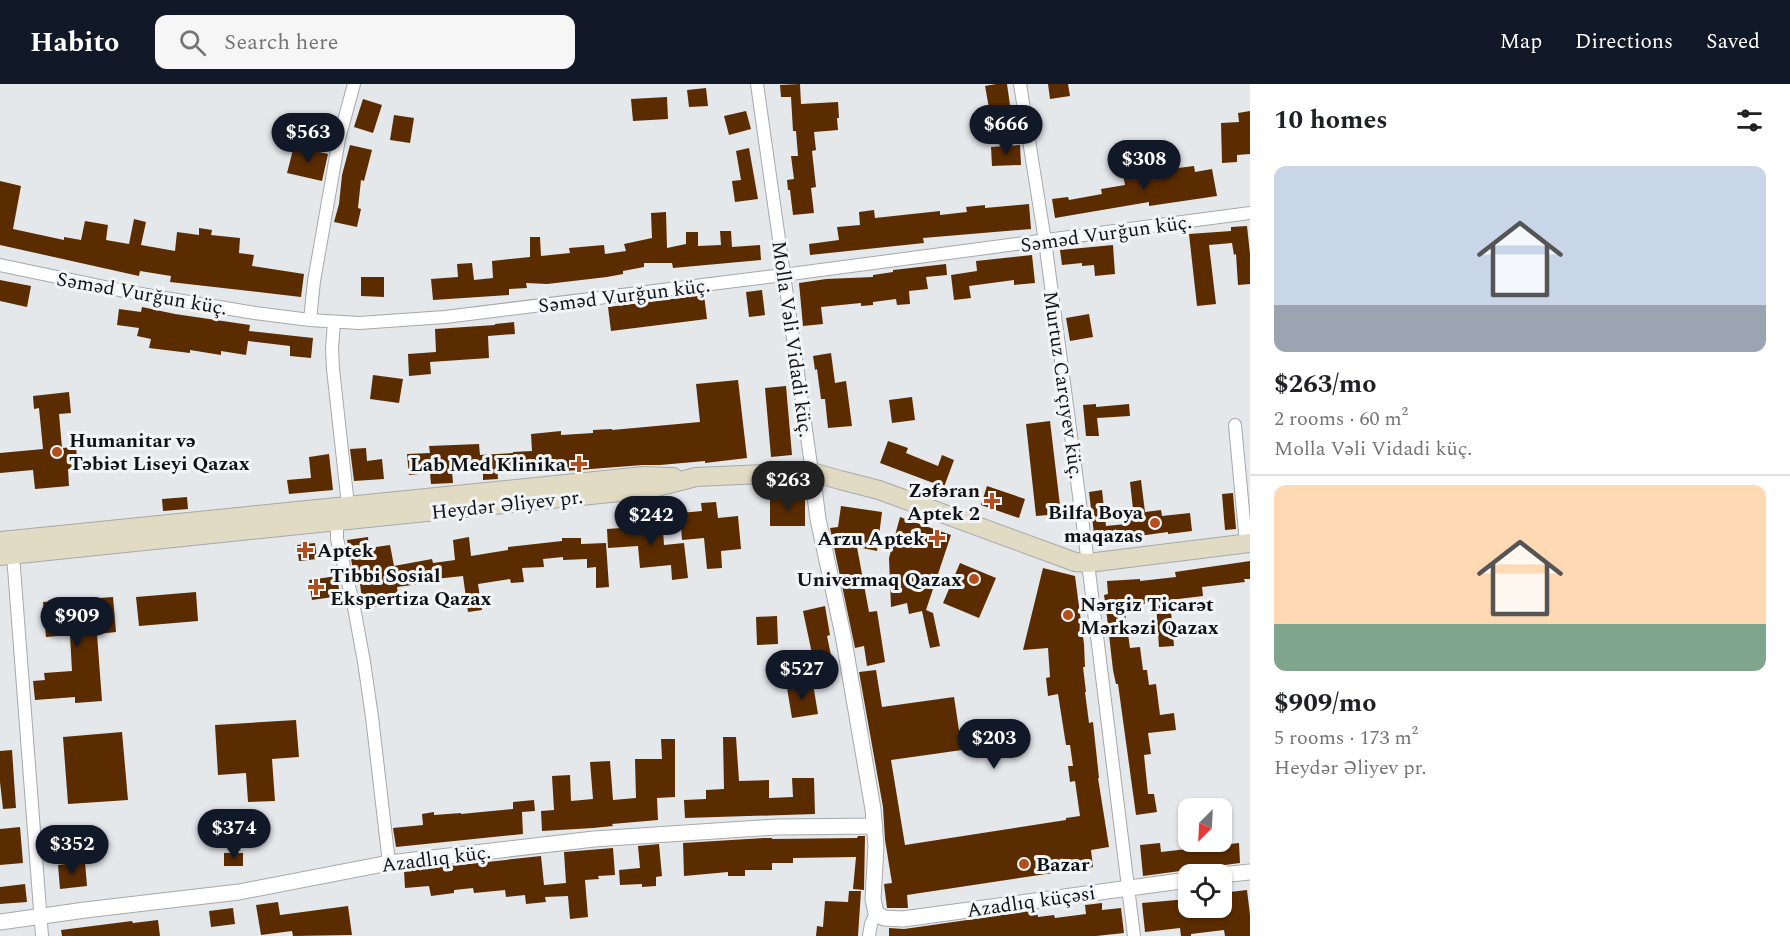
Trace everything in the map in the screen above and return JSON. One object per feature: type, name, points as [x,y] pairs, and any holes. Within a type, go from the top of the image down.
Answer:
[{"type":"main road","points":[[6,556],[340,511],[644,476],[696,477],[812,472],[879,490],[1075,562],[1088,563],[1248,543]]},
{"type":"main road","points":[[0,541],[340,511]]},
{"type":"street","points":[[310,320],[314,281],[339,139],[354,84]]},
{"type":"street","name":"Molla Vəli Vidadi küç.","points":[[757,84],[818,519],[843,635],[875,826],[873,899],[876,913]]},
{"type":"street","name":"Murtuz Carçıyev küç.","points":[[1020,84],[1045,241],[1134,936]]},
{"type":"street","name":"Səməd Vurğun küç.","points":[[0,264],[129,292],[310,320],[383,322],[445,317],[783,275],[1250,213]]},
{"type":"street","points":[[334,322],[332,348],[340,511],[337,539],[353,602],[364,662],[389,863]]},
{"type":"street","points":[[1235,425],[1248,543]]},
{"type":"street","points":[[6,556],[42,936]]},
{"type":"street","name":"Azadlıq küç.","points":[[0,922],[239,892],[389,863],[641,835],[777,827],[875,826]]},
{"type":"street","points":[[1232,874],[1250,872]]},
{"type":"street","name":"Azadlıq küçəsi","points":[[876,913],[884,918],[903,919],[1178,881]]},
{"type":"street","points":[[869,936],[876,913]]},
{"type":"building","points":[[800,84],[801,104],[838,102],[839,118],[837,118],[838,130],[814,132],[816,150],[812,151],[816,187],[811,188],[814,213],[793,215],[787,180],[794,179],[791,156],[798,156],[796,131],[793,131],[791,97],[781,97],[780,85]]},
{"type":"building","points":[[1007,84],[1010,105],[989,108],[985,86]]},
{"type":"building","points":[[1048,84],[1068,84],[1070,96],[1050,99]]},
{"type":"building","points":[[706,88],[708,106],[689,107],[687,90]]},
{"type":"building","points":[[667,97],[668,119],[633,121],[631,99]]},
{"type":"building","points":[[363,99],[382,105],[373,133],[354,127]]},
{"type":"building","points":[[746,111],[751,129],[729,135],[724,116]]},
{"type":"building","points":[[1250,111],[1250,154],[1237,155],[1237,162],[1222,163],[1221,123],[1239,122],[1238,113]]},
{"type":"building","points":[[394,115],[414,118],[410,143],[390,140]]},
{"type":"building","points":[[350,145],[372,150],[364,181],[361,180],[358,208],[361,209],[357,227],[334,222]]},
{"type":"building","points":[[1020,145],[1021,165],[992,166],[991,147]]},
{"type":"building","points":[[294,146],[328,154],[322,181],[287,173]]},
{"type":"building","points":[[749,148],[758,199],[735,202],[732,181],[741,180],[736,151]]},
{"type":"building","points":[[1194,166],[1195,172],[1212,169],[1217,196],[1149,206],[1149,202],[1055,218],[1052,199],[1068,197],[1069,200],[1102,194],[1101,189],[1125,185],[1123,175],[1146,172],[1146,170]]},
{"type":"building","points":[[0,181],[21,186],[13,229],[64,240],[64,237],[81,240],[85,221],[108,225],[106,240],[129,244],[134,219],[146,222],[141,245],[175,251],[177,232],[199,235],[199,228],[212,230],[211,235],[240,238],[239,253],[254,255],[252,266],[304,274],[301,297],[170,282],[171,276],[140,271],[139,276],[0,245]]},
{"type":"building","points":[[1029,204],[1031,229],[923,238],[924,243],[810,255],[809,244],[839,240],[837,227],[860,225],[859,212],[874,210],[875,218],[940,211],[940,215],[967,212],[966,207],[985,205],[985,208]]},
{"type":"building","points":[[666,212],[667,248],[686,244],[686,232],[698,232],[698,246],[721,245],[720,231],[731,231],[732,247],[760,245],[761,260],[673,268],[672,263],[644,263],[644,267],[607,277],[547,284],[526,283],[527,288],[509,289],[509,295],[433,300],[431,279],[458,277],[457,264],[472,263],[474,280],[493,278],[492,261],[530,257],[530,237],[540,237],[541,256],[570,253],[569,248],[604,245],[605,254],[626,251],[624,244],[652,238],[651,213]]},
{"type":"building","points":[[1247,226],[1250,284],[1238,285],[1236,254],[1234,255],[1232,243],[1209,245],[1216,304],[1197,306],[1189,234],[1231,231],[1231,227]]},
{"type":"building","points":[[1113,245],[1115,274],[1095,276],[1094,265],[1082,266],[1082,263],[1062,265],[1060,250]]},
{"type":"building","points":[[1032,255],[1035,283],[1014,285],[1014,280],[969,286],[971,298],[954,300],[951,275],[977,271],[976,261]]},
{"type":"building","points":[[946,264],[947,275],[926,277],[928,289],[909,291],[910,304],[897,305],[896,299],[873,302],[873,305],[861,306],[861,303],[821,307],[823,324],[803,326],[799,283],[826,279],[873,277],[873,275],[893,272],[893,270]]},
{"type":"building","points":[[361,277],[384,277],[384,297],[361,296]]},
{"type":"building","points":[[0,280],[31,286],[27,307],[0,301]]},
{"type":"building","points":[[762,290],[765,315],[749,317],[746,292]]},
{"type":"building","points":[[704,295],[707,319],[611,331],[608,307]]},
{"type":"building","points":[[142,307],[250,325],[249,331],[313,338],[311,358],[290,356],[290,346],[248,341],[246,355],[221,351],[221,355],[190,350],[190,353],[149,348],[151,339],[137,336],[139,328],[117,325],[119,309],[141,312]]},
{"type":"building","points":[[1089,314],[1093,337],[1070,341],[1066,318]]},
{"type":"building","points":[[514,322],[515,334],[488,336],[489,358],[430,362],[431,374],[409,376],[408,354],[436,352],[435,329]]},
{"type":"building","points":[[831,353],[835,383],[846,381],[852,426],[828,428],[825,399],[821,399],[813,356]]},
{"type":"building","points":[[373,375],[403,379],[399,403],[370,399]]},
{"type":"building","points":[[738,380],[747,458],[705,463],[705,461],[565,471],[565,473],[553,474],[552,465],[497,467],[498,479],[483,480],[483,470],[452,472],[453,483],[431,484],[430,473],[409,475],[407,454],[430,453],[429,446],[479,444],[480,455],[513,453],[532,451],[531,434],[561,431],[561,435],[593,433],[593,430],[700,422],[696,384]]},
{"type":"building","points":[[786,386],[792,455],[771,457],[765,388]]},
{"type":"building","points":[[69,392],[71,413],[59,414],[62,448],[76,447],[78,468],[68,469],[69,486],[35,489],[33,470],[0,473],[0,453],[43,449],[39,408],[34,409],[33,396]]},
{"type":"building","points":[[912,397],[915,420],[892,423],[889,400]]},
{"type":"building","points":[[1096,404],[1096,407],[1129,404],[1130,416],[1097,418],[1099,436],[1086,436],[1083,405]]},
{"type":"building","points":[[1050,421],[1061,514],[1036,516],[1026,424]]},
{"type":"building","points":[[888,441],[908,448],[906,453],[938,466],[942,455],[954,460],[944,487],[880,463]]},
{"type":"building","points":[[366,448],[367,461],[382,459],[384,479],[354,481],[350,449]]},
{"type":"building","points":[[329,454],[333,490],[289,494],[287,480],[311,478],[309,457]]},
{"type":"building","points":[[1141,480],[1145,512],[1161,510],[1162,516],[1190,513],[1192,531],[1095,542],[1089,492],[1102,490],[1106,526],[1126,524],[1124,511],[1133,509],[1130,482]]},
{"type":"building","points":[[987,486],[1025,499],[1019,518],[981,505]]},
{"type":"building","points":[[1233,493],[1236,529],[1225,530],[1222,494]]},
{"type":"building","points":[[187,497],[188,509],[163,511],[162,499]]},
{"type":"building","points":[[805,498],[805,526],[770,526],[770,499]]},
{"type":"building","points":[[716,502],[718,518],[738,516],[741,549],[721,551],[722,568],[707,569],[704,538],[682,540],[680,513],[702,511],[701,503]]},
{"type":"building","points":[[841,506],[882,512],[877,551],[857,547],[869,612],[877,611],[885,662],[867,666],[864,646],[855,648],[830,528],[838,527]]},
{"type":"building","points":[[662,516],[664,545],[684,543],[688,578],[672,580],[671,565],[640,568],[638,546],[608,548],[607,529],[651,526],[650,517]]},
{"type":"building","points":[[900,517],[951,535],[926,610],[933,613],[940,646],[930,648],[922,611],[909,614],[907,603],[891,607],[889,558]]},
{"type":"building","points":[[368,537],[369,548],[390,545],[394,566],[432,559],[433,563],[455,560],[453,540],[469,537],[471,556],[508,550],[508,547],[562,541],[562,538],[581,538],[581,544],[606,543],[609,587],[596,588],[596,567],[587,568],[587,559],[563,560],[563,557],[543,559],[544,567],[522,568],[524,582],[511,583],[510,579],[478,584],[482,610],[468,612],[463,576],[397,587],[398,594],[378,597],[379,606],[363,608],[358,568],[353,569],[347,540]]},
{"type":"building","points":[[315,543],[317,559],[299,561],[297,545]]},
{"type":"building","points":[[1250,561],[1250,579],[1244,579],[1245,582],[1202,587],[1203,596],[1170,600],[1174,646],[1159,647],[1156,603],[1124,606],[1130,648],[1140,647],[1143,670],[1147,670],[1149,685],[1156,684],[1160,715],[1174,713],[1176,730],[1148,733],[1151,754],[1144,755],[1148,794],[1154,794],[1157,812],[1136,815],[1118,684],[1116,684],[1113,670],[1104,595],[1108,594],[1107,581],[1140,579],[1140,581],[1176,577],[1175,572]]},
{"type":"building","points":[[960,563],[996,578],[979,618],[943,603]]},
{"type":"building","points":[[1043,568],[1075,576],[1084,644],[1085,692],[1089,723],[1093,722],[1098,778],[1109,847],[1091,850],[1093,867],[907,895],[908,908],[887,908],[884,884],[892,883],[885,840],[883,807],[859,672],[876,670],[882,707],[954,697],[962,750],[891,760],[905,845],[1080,816],[1075,781],[1070,782],[1068,766],[1073,766],[1070,745],[1066,745],[1058,694],[1048,696],[1046,678],[1050,677],[1048,648],[1023,650]]},
{"type":"building","points":[[337,576],[340,596],[312,600],[309,580]]},
{"type":"building","points":[[196,592],[198,621],[139,626],[136,597]]},
{"type":"building","points":[[113,597],[116,632],[97,634],[102,701],[75,703],[75,697],[35,700],[33,681],[45,680],[44,673],[72,671],[70,635],[46,637],[43,602]]},
{"type":"building","points":[[825,606],[830,635],[827,636],[833,665],[815,668],[803,611]]},
{"type":"building","points":[[777,616],[778,644],[757,645],[756,617]]},
{"type":"building","points":[[813,684],[818,714],[792,718],[787,688]]},
{"type":"building","points":[[296,720],[299,757],[272,759],[275,801],[248,802],[246,773],[218,775],[215,725]]},
{"type":"building","points":[[122,732],[128,800],[68,804],[63,737]]},
{"type":"building","points":[[723,737],[736,737],[739,781],[769,780],[769,798],[793,797],[792,778],[814,778],[815,814],[685,818],[684,800],[706,799],[706,790],[724,789]]},
{"type":"building","points":[[661,739],[675,739],[675,797],[657,798],[658,820],[593,828],[542,831],[541,811],[554,810],[552,776],[570,775],[571,801],[593,799],[590,762],[610,761],[613,800],[636,798],[635,759],[662,759]]},
{"type":"building","points":[[12,750],[16,808],[3,809],[0,751]]},
{"type":"building","points":[[534,800],[535,811],[522,812],[523,834],[396,847],[393,828],[423,825],[422,814],[434,812],[434,815],[461,814],[513,809],[513,802]]},
{"type":"building","points":[[20,827],[23,863],[0,865],[0,829]]},
{"type":"building","points":[[865,836],[864,890],[853,889],[856,857],[793,858],[793,863],[772,863],[772,870],[745,870],[745,876],[728,876],[728,872],[684,876],[683,843],[764,838],[857,838]]},
{"type":"building","points":[[1160,843],[1161,852],[1178,850],[1178,852],[1232,852],[1232,844],[1239,843],[1240,863],[1178,864],[1178,871],[1143,876],[1140,845]]},
{"type":"building","points":[[659,844],[662,876],[656,877],[656,886],[620,885],[619,870],[640,868],[638,846]]},
{"type":"building","points":[[613,848],[615,875],[598,876],[599,879],[585,880],[588,917],[570,919],[568,896],[545,897],[546,902],[526,904],[525,895],[506,897],[505,890],[474,893],[473,888],[431,896],[429,886],[405,888],[404,871],[541,856],[544,885],[566,883],[564,852]]},
{"type":"building","points":[[224,853],[243,853],[243,866],[224,866]]},
{"type":"building","points":[[85,862],[87,886],[60,889],[58,865]]},
{"type":"building","points":[[25,884],[27,902],[0,904],[0,887]]},
{"type":"building","points":[[1247,890],[1250,936],[1225,936],[1224,930],[1181,936],[1180,928],[1145,932],[1142,903],[1178,900],[1178,918],[1232,918],[1232,892]]},
{"type":"building","points":[[849,891],[861,891],[858,936],[816,936],[817,926],[823,927],[825,901],[848,902]]},
{"type":"building","points":[[278,902],[280,915],[348,906],[352,935],[293,936],[292,931],[261,935],[256,905]]},
{"type":"building","points":[[1102,903],[1102,910],[1121,908],[1124,933],[1096,936],[889,936],[889,928],[904,929],[1037,910],[1038,917],[1054,915],[1055,918],[1086,914],[1085,905]]},
{"type":"building","points":[[233,908],[235,924],[211,927],[209,911]]},
{"type":"building","points":[[158,920],[160,936],[62,936],[61,930],[132,921],[133,923]]},
{"type":"place","name":"Humanitar və Təbiət Liseyi Qazax","points":[[57,452]]},
{"type":"place","name":"Lab Med Klinika","points":[[579,464]]},
{"type":"place","name":"Zəfəran Aptek 2","points":[[992,501]]},
{"type":"place","name":"Bilfa Boya maqazas","points":[[1155,523]]},
{"type":"place","name":"Arzu Aptek","points":[[937,538]]},
{"type":"place","name":"Aptek","points":[[305,550]]},
{"type":"place","name":"Univermaq Qazax","points":[[974,579]]},
{"type":"place","name":"Tibbi Sosial Ekspertiza Qazax","points":[[316,587]]},
{"type":"place","name":"Nərgiz Ticarət Mərkəzi Qazax","points":[[1068,615]]},
{"type":"place","name":"Bazar","points":[[1024,864]]}]
